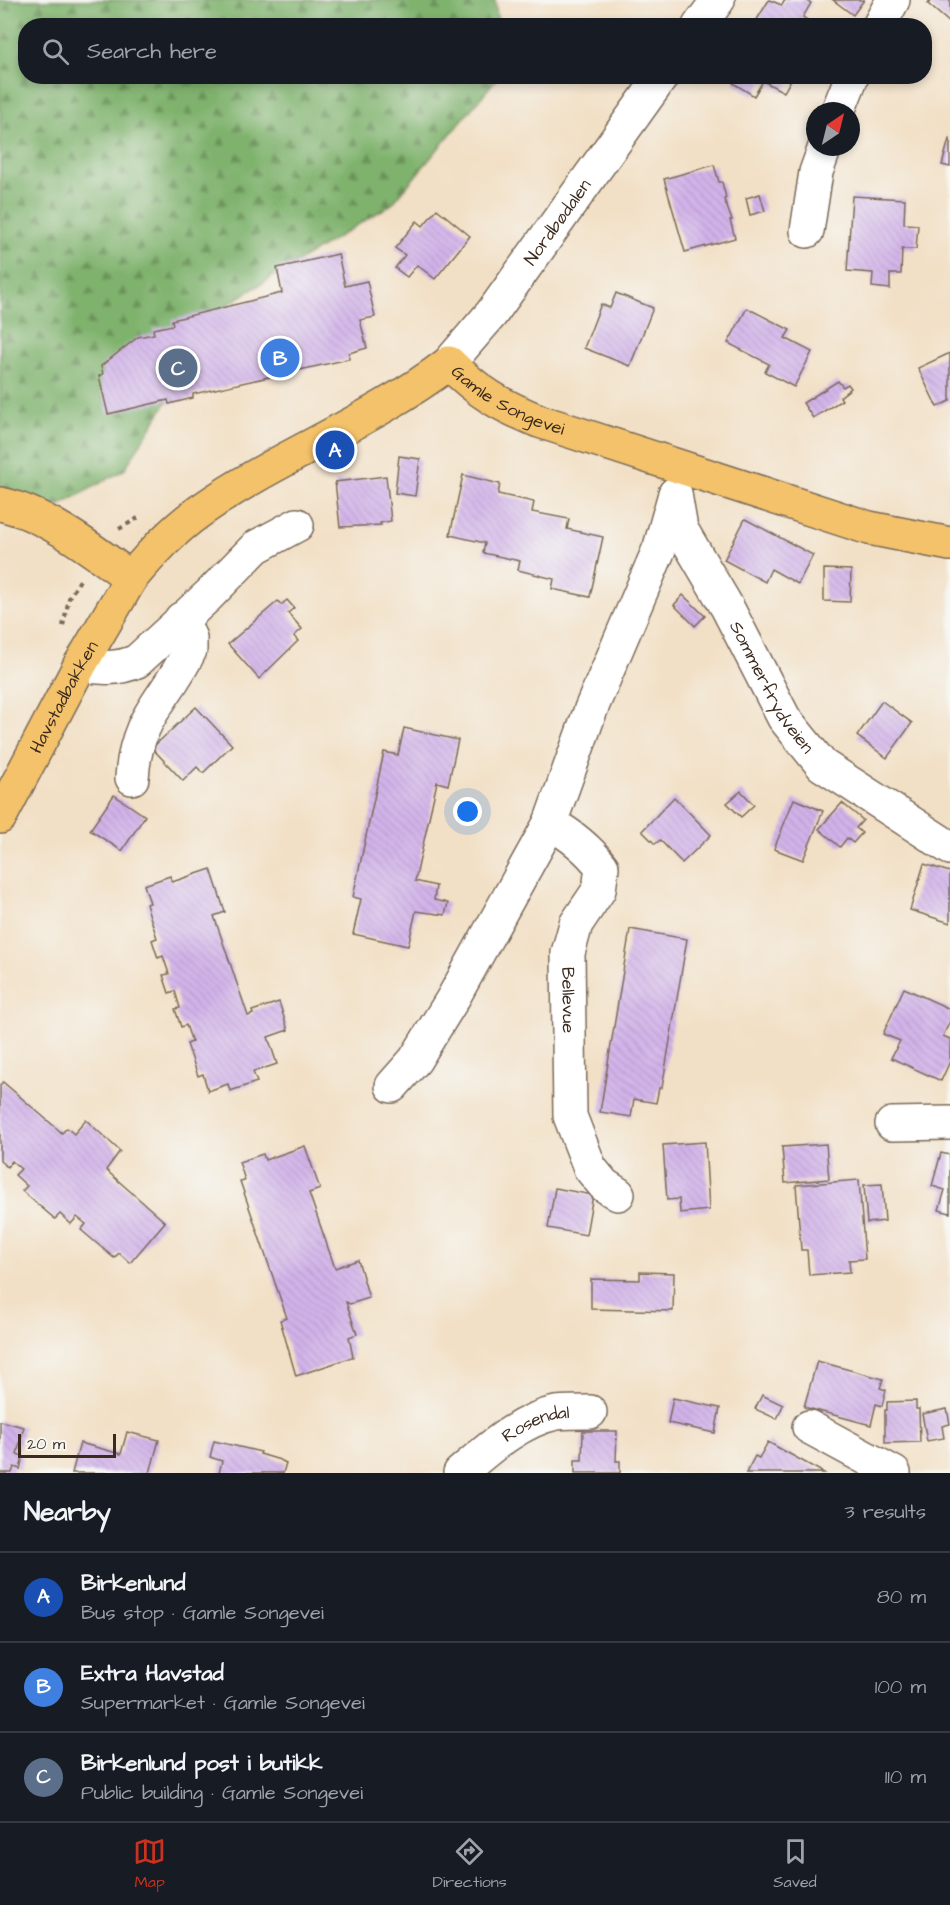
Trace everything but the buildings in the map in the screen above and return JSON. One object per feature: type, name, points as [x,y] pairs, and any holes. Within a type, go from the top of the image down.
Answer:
[{"type":"main road","name":"Gamle Songevei","points":[[131,578],[159,545],[199,512],[241,484],[380,410],[448,363],[470,385],[499,404],[680,481],[868,528],[950,544]]},
{"type":"main road","points":[[0,504],[21,508],[97,554],[131,578]]},
{"type":"main road","name":"Havstadbakken","points":[[0,817],[80,665],[131,578]]},
{"type":"street","points":[[705,18],[718,0]]},
{"type":"street","points":[[883,18],[893,0]]},
{"type":"street","name":"Nordbødalen","points":[[448,363],[492,313],[656,84]]},
{"type":"street","points":[[842,102],[849,84]]},
{"type":"street","points":[[807,231],[816,172],[822,156]]},
{"type":"street","points":[[392,1086],[415,1060],[452,1000],[550,823],[591,709],[660,547],[680,481]]},
{"type":"street","name":"Sommerfrydveien","points":[[680,481],[681,529],[727,607],[784,718],[822,765],[950,848]]},
{"type":"street","points":[[80,665],[106,669],[123,667],[137,661],[209,595],[256,547],[297,525]]},
{"type":"street","points":[[132,778],[134,751],[140,732],[190,650],[190,638],[181,619]]},
{"type":"street","name":"Bellevue","points":[[550,823],[592,852],[602,867],[599,890],[576,924],[568,953],[570,1116],[590,1168],[604,1185],[618,1194]]},
{"type":"street","points":[[892,1124],[950,1124]]},
{"type":"street","name":"Rosendal","points":[[460,1473],[483,1454],[530,1422],[556,1413],[590,1412]]},
{"type":"street","points":[[809,1427],[894,1473]]},
{"type":"green space","points":[[0,0],[495,0],[497,18],[18,18],[18,84],[492,84],[392,204],[228,304],[124,470],[57,507],[0,517]]},
{"type":"place","name":"Extra Havstad","points":[[280,358]]},
{"type":"place","name":"Birkenlund post i butikk","points":[[178,368]]},
{"type":"place","name":"Birkenlund","points":[[335,450]]}]
